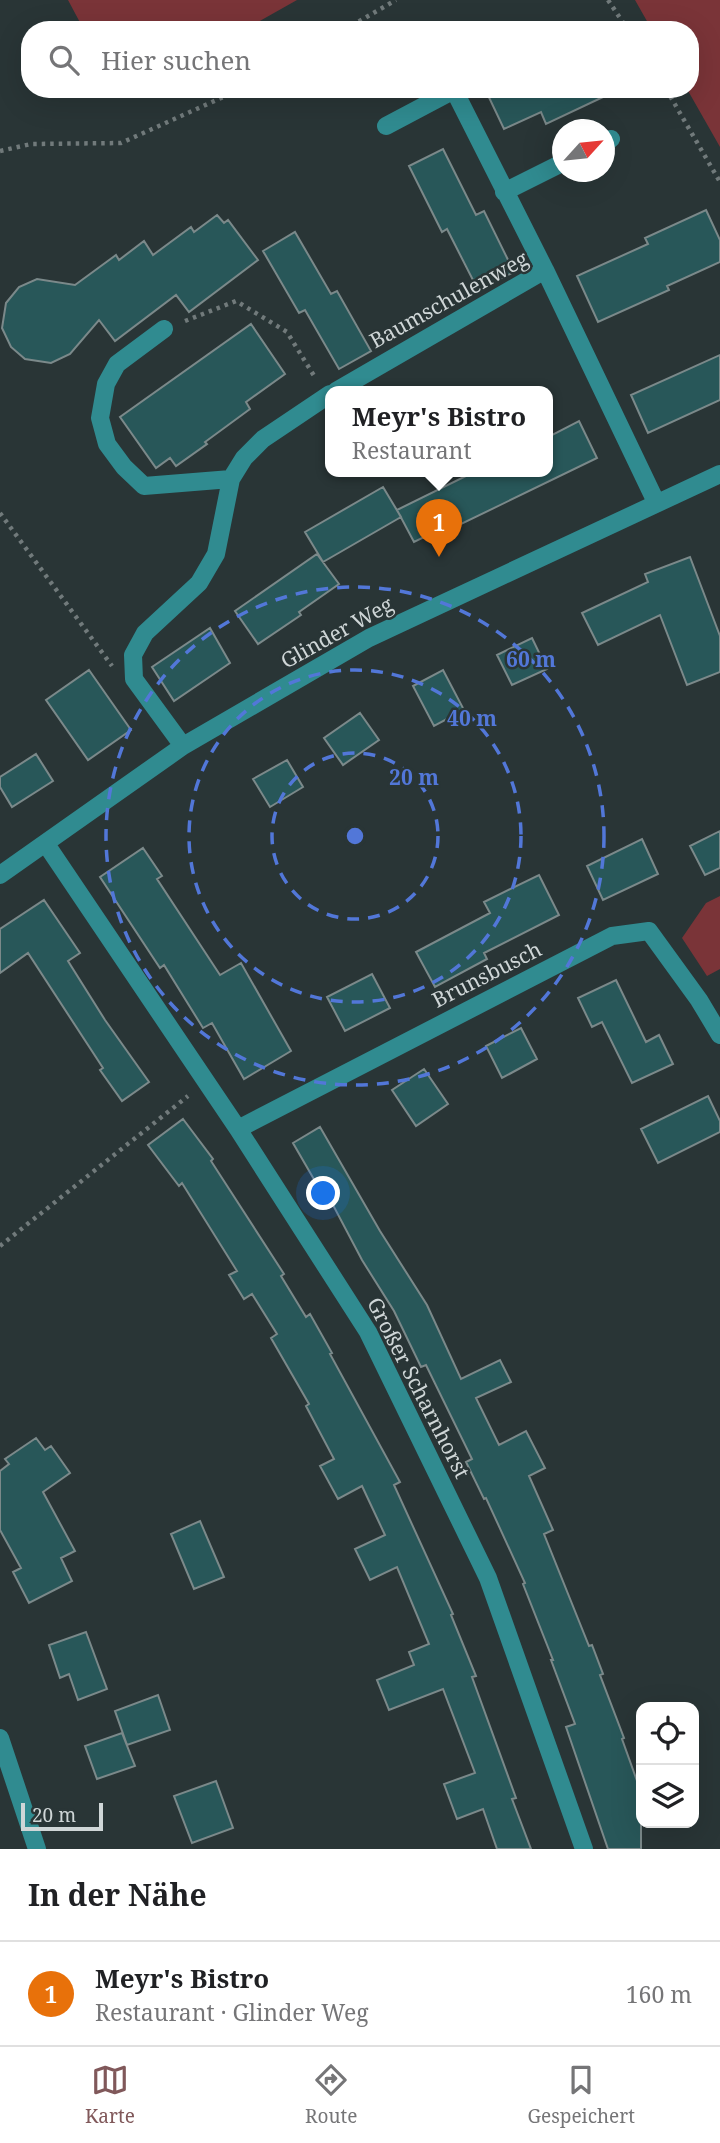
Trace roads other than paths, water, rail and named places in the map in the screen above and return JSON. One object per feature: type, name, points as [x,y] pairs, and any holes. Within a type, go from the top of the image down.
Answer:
[{"type":"street","points":[[386,125],[438,98]]},
{"type":"street","points":[[458,98],[545,270]]},
{"type":"street","points":[[504,191],[552,168]]},
{"type":"street","name":"Baumschulenweg","points":[[345,386],[545,270],[656,502]]},
{"type":"street","points":[[164,329],[117,365],[106,384],[100,418],[107,444],[124,467],[144,486],[231,479]]},
{"type":"street","name":"Baumschulenweg","points":[[183,746],[134,679],[133,655],[145,633],[199,583],[216,555],[231,479],[244,458],[263,439],[325,398]]},
{"type":"street","name":"Glinder Weg","points":[[0,875],[183,746],[369,638],[720,474]]},
{"type":"street","name":"Großer Scharnhorst","points":[[46,844],[238,1129],[368,1332],[482,1566],[584,1849]]},
{"type":"street","name":"Brunsbusch","points":[[238,1129],[612,936],[649,931],[699,1000],[720,1035]]},
{"type":"street","points":[[0,1738],[37,1849]]},
{"type":"place","name":"Meyr's Bistro","points":[[439,557]]}]
